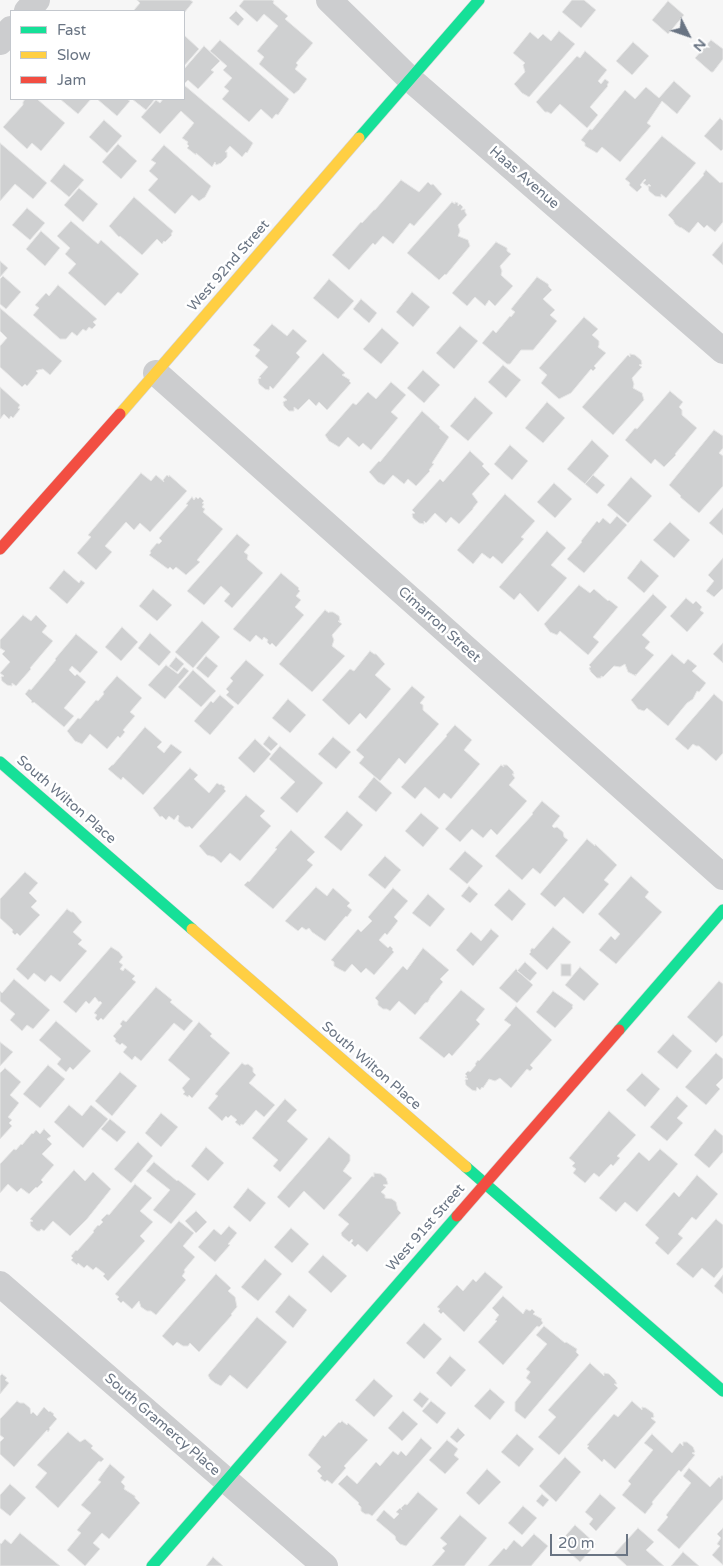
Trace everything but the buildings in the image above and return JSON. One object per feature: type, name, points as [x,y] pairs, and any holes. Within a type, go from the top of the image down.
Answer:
[{"type":"street","points":[[28,10],[37,0]]},
{"type":"street","name":"Haas Avenue","points":[[329,0],[410,79],[723,352]]},
{"type":"street","name":"West 92nd Street","points":[[0,548],[156,373],[479,0]]},
{"type":"street","points":[[0,42],[10,30]]},
{"type":"street","name":"Cimarron Street","points":[[156,373],[723,877]]},
{"type":"street","name":"South Wilton Place","points":[[0,762],[723,1391]]},
{"type":"street","name":"West 91st Street","points":[[152,1566],[723,910]]},
{"type":"street","name":"South Gramercy Place","points":[[0,1284],[325,1566]]},
{"type":"traffic: fast","points":[[359,138],[479,0]]},
{"type":"traffic: fast","points":[[0,762],[192,929]]},
{"type":"traffic: fast","points":[[619,1030],[723,910]]},
{"type":"traffic: fast","points":[[466,1167],[723,1391]]},
{"type":"traffic: fast","points":[[152,1566],[457,1216]]},
{"type":"traffic: slow","points":[[120,414],[359,138]]},
{"type":"traffic: slow","points":[[192,929],[466,1167]]},
{"type":"traffic: jam","points":[[0,549],[120,414]]},
{"type":"traffic: jam","points":[[457,1216],[619,1030]]}]
